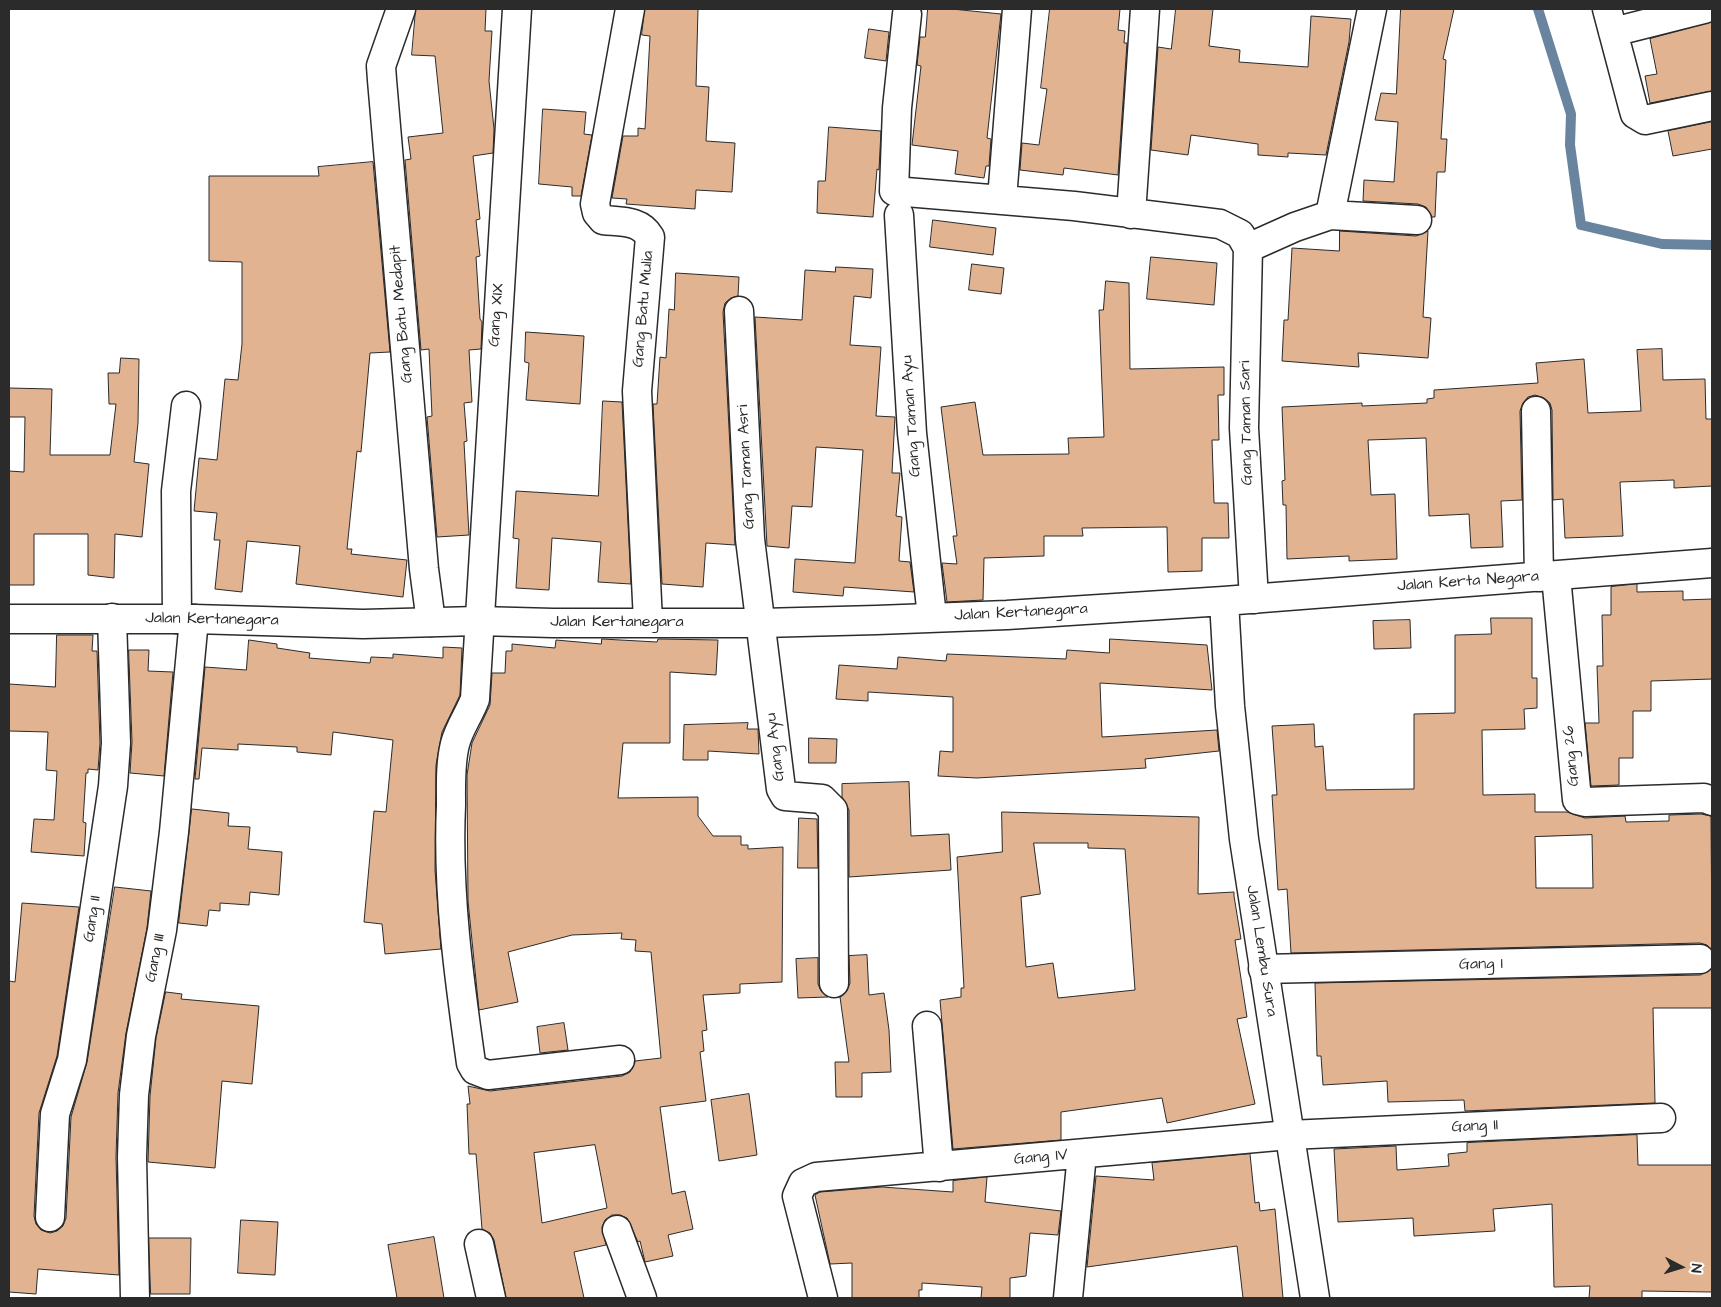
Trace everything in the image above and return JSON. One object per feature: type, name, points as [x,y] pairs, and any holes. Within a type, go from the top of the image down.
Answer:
[{"type":"street","name":"Gang Batu Medapit","points":[[401,9],[381,66],[424,569],[431,622]]},
{"type":"street","name":"Gang XIX","points":[[517,9],[478,621],[475,699],[471,711],[460,728],[454,746],[449,841],[453,917],[471,1063],[474,1070],[480,1074],[488,1075],[620,1060]]},
{"type":"street","name":"Gang Batu Mulia","points":[[630,9],[595,204],[596,213],[603,220],[634,223],[645,228],[650,237],[638,391],[648,622]]},
{"type":"street","points":[[1002,199],[1017,9]]},
{"type":"street","points":[[1131,214],[1145,9]]},
{"type":"street","points":[[1330,215],[1372,9]]},
{"type":"street","points":[[1704,9],[1610,21],[1635,114],[1641,119],[1657,118],[1712,106]]},
{"type":"street","points":[[908,14],[897,108],[894,191],[1074,206],[1220,224],[1240,234],[1248,248],[1295,227],[1330,215],[1418,220]]},
{"type":"street","name":"Gang Taman Ayu","points":[[899,215],[912,433],[932,617]]},
{"type":"street","name":"Gang Taman Sari","points":[[1248,248],[1244,428],[1254,598]]},
{"type":"street","name":"Gang Taman Asri","points":[[740,311],[750,539],[762,623]]},
{"type":"street","name":"Gang III","points":[[135,1298],[132,1157],[134,1095],[141,1036],[162,930],[174,832],[185,619],[176,491],[186,406]]},
{"type":"street","points":[[1536,411],[1548,576]]},
{"type":"street","name":"Jalan Kerta Negara","points":[[1224,601],[1712,563]]},
{"type":"street","name":"Gang 26","points":[[1548,576],[1577,800],[1585,802],[1704,798],[1712,801]]},
{"type":"street","name":"Jalan Kertanegara","points":[[9,619],[185,619],[363,624],[478,621],[762,623],[1007,615],[1224,601]]},
{"type":"street","name":"Jalan Lembu Sura","points":[[1224,601],[1233,734],[1244,839],[1289,1135],[1321,1298]]},
{"type":"street","name":"Gang II","points":[[50,1217],[55,1114],[72,1060],[114,786],[116,743],[112,618]]},
{"type":"street","name":"Gang Ayu","points":[[762,623],[781,789],[785,796],[792,798],[822,799],[833,810],[834,983]]},
{"type":"street","name":"Gang I","points":[[1263,969],[1700,959]]},
{"type":"street","points":[[927,1026],[939,1167]]},
{"type":"street","name":"Gang II","points":[[1289,1135],[1661,1118]]},
{"type":"street","name":"Gang IV","points":[[823,1298],[797,1196],[798,1189],[803,1183],[816,1177],[1289,1135]]},
{"type":"street","points":[[1068,1298],[1082,1154]]},
{"type":"street","points":[[617,1230],[642,1298]]},
{"type":"street","points":[[479,1244],[491,1298]]},
{"type":"building","points":[[416,9],[486,9],[485,31],[492,31],[489,81],[494,129],[493,153],[473,156],[480,219],[476,220],[480,256],[476,257],[480,319],[482,322],[481,349],[469,350],[472,402],[464,403],[467,441],[464,442],[469,535],[437,537],[427,417],[432,416],[429,349],[421,350],[405,160],[411,159],[408,137],[443,133],[435,56],[412,55]]},
{"type":"building","points":[[645,9],[698,9],[696,86],[709,87],[706,141],[735,143],[732,192],[696,190],[695,209],[626,204],[627,199],[612,198],[623,136],[638,136],[638,128],[645,129],[650,36],[642,35]]},
{"type":"building","points":[[928,9],[952,9],[1001,14],[987,138],[991,139],[989,166],[986,166],[984,178],[955,174],[958,151],[912,145],[921,66],[917,65],[920,37],[925,37]]},
{"type":"building","points":[[1050,9],[1120,9],[1118,30],[1125,31],[1124,43],[1127,43],[1118,175],[1064,168],[1063,175],[1020,170],[1022,143],[1039,145],[1047,89],[1041,88]]},
{"type":"building","points":[[1176,9],[1213,9],[1209,46],[1240,50],[1239,62],[1308,67],[1311,16],[1351,19],[1349,42],[1326,155],[1288,153],[1288,157],[1258,155],[1258,144],[1191,135],[1188,155],[1151,150],[1158,47],[1171,49]]},
{"type":"building","points":[[1401,9],[1454,9],[1443,59],[1446,60],[1441,139],[1447,139],[1445,172],[1437,172],[1435,217],[1432,217],[1426,207],[1418,204],[1363,201],[1364,180],[1394,182],[1398,122],[1375,120],[1381,93],[1396,94]]},
{"type":"building","points":[[1712,22],[1712,91],[1650,103],[1645,76],[1657,74],[1650,39]]},
{"type":"building","points":[[869,29],[889,32],[886,61],[865,58]]},
{"type":"building","points":[[543,109],[586,112],[584,134],[592,135],[581,196],[572,196],[572,187],[539,184]]},
{"type":"building","points":[[1712,122],[1712,149],[1673,156],[1668,131]]},
{"type":"building","points":[[829,127],[881,131],[879,170],[877,169],[873,217],[817,213],[818,181],[825,181]]},
{"type":"building","points":[[373,162],[390,352],[370,353],[361,452],[357,451],[347,549],[352,549],[351,554],[407,560],[403,597],[296,584],[300,546],[247,541],[242,592],[215,589],[220,540],[214,540],[217,513],[194,511],[199,458],[217,460],[225,379],[238,380],[242,344],[242,262],[209,261],[209,176],[319,176],[318,167]]},
{"type":"building","points":[[933,220],[996,228],[993,255],[930,247]]},
{"type":"building","points":[[1340,231],[1416,236],[1428,231],[1423,317],[1431,318],[1428,358],[1358,353],[1359,367],[1282,361],[1284,320],[1288,320],[1292,248],[1339,251]]},
{"type":"building","points":[[1151,257],[1217,263],[1214,305],[1147,299]]},
{"type":"building","points":[[972,264],[1004,268],[1001,294],[969,290]]},
{"type":"building","points":[[836,267],[873,269],[871,298],[854,296],[850,345],[881,347],[876,416],[895,417],[892,473],[900,473],[896,516],[902,517],[899,561],[910,562],[914,592],[844,587],[843,596],[793,592],[795,559],[855,563],[863,450],[816,447],[812,507],[792,506],[789,548],[767,546],[755,317],[802,320],[805,270],[835,272]]},
{"type":"building","points":[[676,273],[739,277],[738,296],[731,298],[725,303],[723,312],[735,545],[706,543],[703,587],[662,584],[653,404],[657,404],[660,357],[666,358],[669,309],[674,310]]},
{"type":"building","points":[[1106,281],[1129,283],[1130,369],[1224,367],[1224,395],[1218,395],[1219,440],[1212,440],[1214,503],[1228,503],[1229,538],[1202,538],[1202,571],[1168,572],[1167,527],[1082,528],[1083,536],[1044,536],[1044,556],[984,558],[983,600],[947,602],[942,563],[957,564],[953,536],[957,536],[941,407],[975,402],[983,455],[1069,454],[1068,438],[1104,437],[1099,310],[1103,310]]},
{"type":"building","points":[[526,332],[584,336],[580,404],[526,400],[529,363],[525,362]]},
{"type":"building","points":[[1662,349],[1663,380],[1705,379],[1706,419],[1712,419],[1712,486],[1674,488],[1674,480],[1620,482],[1623,536],[1565,538],[1563,499],[1553,500],[1552,410],[1550,403],[1544,398],[1535,395],[1528,397],[1520,411],[1522,500],[1501,501],[1503,547],[1471,548],[1469,514],[1429,516],[1426,438],[1368,440],[1371,495],[1395,494],[1397,559],[1349,561],[1349,556],[1287,559],[1286,505],[1283,505],[1282,481],[1285,480],[1282,407],[1362,403],[1362,406],[1427,403],[1427,399],[1434,398],[1434,390],[1538,383],[1536,363],[1584,359],[1588,413],[1641,411],[1637,350]]},
{"type":"building","points":[[121,358],[139,359],[138,423],[134,462],[149,464],[142,537],[115,534],[114,578],[88,575],[88,534],[34,534],[34,585],[9,585],[9,471],[24,472],[25,417],[9,417],[9,388],[52,389],[50,455],[110,455],[116,404],[109,404],[108,373],[119,373]]},
{"type":"building","points":[[603,401],[622,402],[631,584],[598,582],[601,542],[552,538],[549,590],[516,588],[519,539],[513,538],[516,491],[598,496]]},
{"type":"building","points":[[1637,584],[1637,592],[1683,591],[1683,600],[1712,599],[1712,679],[1651,681],[1651,711],[1633,711],[1633,758],[1619,758],[1619,785],[1591,786],[1585,723],[1599,723],[1597,666],[1603,666],[1602,615],[1611,615],[1611,587]]},
{"type":"building","points":[[1491,618],[1532,618],[1532,678],[1537,678],[1537,708],[1524,709],[1525,729],[1482,730],[1483,795],[1535,794],[1535,812],[1567,812],[1585,818],[1625,816],[1626,822],[1669,821],[1669,815],[1701,814],[1711,816],[1712,950],[1707,945],[1700,943],[1291,953],[1287,889],[1278,890],[1272,795],[1277,795],[1272,726],[1314,724],[1315,747],[1323,746],[1326,790],[1414,789],[1414,714],[1455,713],[1455,635],[1491,634]],"holes":[[[1592,835],[1593,888],[1536,888],[1535,837]]]},
{"type":"building","points":[[1410,620],[1411,648],[1374,649],[1373,621]]},
{"type":"building","points":[[57,635],[93,635],[92,651],[97,651],[100,743],[98,770],[88,769],[88,773],[86,773],[83,822],[86,823],[84,856],[31,852],[34,819],[54,820],[57,771],[46,770],[48,732],[9,731],[9,684],[55,687]]},
{"type":"building","points":[[602,639],[657,642],[658,639],[718,640],[716,675],[670,672],[670,743],[623,743],[618,798],[698,797],[698,816],[713,836],[741,836],[741,845],[748,845],[748,849],[783,847],[782,982],[740,984],[740,993],[703,995],[707,1030],[702,1031],[704,1051],[700,1052],[706,1101],[660,1107],[672,1194],[685,1191],[693,1229],[668,1235],[673,1256],[645,1262],[640,1241],[638,1242],[627,1218],[620,1215],[612,1215],[605,1220],[602,1227],[606,1245],[574,1252],[584,1298],[506,1298],[494,1240],[490,1233],[482,1229],[476,1154],[469,1154],[467,1104],[470,1104],[468,1086],[490,1091],[622,1076],[630,1072],[635,1061],[661,1058],[651,952],[635,951],[636,940],[621,939],[622,933],[572,935],[508,952],[518,1002],[479,1010],[468,901],[467,775],[472,743],[490,705],[492,673],[505,673],[506,651],[512,651],[512,644],[555,648],[556,640],[601,644]],"holes":[[[595,1145],[607,1208],[542,1223],[534,1153]]]},
{"type":"building","points":[[1110,639],[1207,645],[1212,690],[1100,683],[1102,737],[1217,730],[1219,751],[1145,759],[1146,768],[977,778],[938,776],[940,751],[953,752],[953,697],[868,692],[868,701],[836,699],[839,665],[897,669],[898,657],[946,661],[947,654],[1066,659],[1067,650],[1109,653]]},
{"type":"building","points":[[249,640],[277,644],[277,648],[310,653],[309,658],[370,663],[371,657],[393,658],[393,654],[443,658],[443,647],[462,648],[460,695],[442,732],[436,765],[435,870],[441,949],[385,954],[382,924],[364,922],[374,811],[386,812],[393,740],[333,732],[331,755],[297,752],[297,747],[238,744],[238,750],[202,748],[199,779],[195,779],[205,667],[246,670]]},
{"type":"building","points":[[129,650],[149,650],[148,671],[173,672],[164,776],[130,773],[132,742]]},
{"type":"building","points":[[748,723],[747,729],[758,729],[759,754],[708,751],[708,760],[683,760],[684,725]]},
{"type":"building","points":[[809,738],[837,739],[836,763],[809,763]]},
{"type":"building","points":[[909,782],[911,836],[949,834],[951,870],[849,877],[849,810],[842,797],[842,784]]},
{"type":"building","points":[[192,809],[229,813],[228,826],[250,827],[248,849],[282,852],[279,895],[250,892],[249,905],[220,903],[220,911],[209,910],[207,926],[179,923]]},
{"type":"building","points":[[1002,812],[1199,817],[1198,894],[1234,892],[1241,939],[1235,940],[1247,1017],[1237,1019],[1255,1104],[1167,1123],[1162,1098],[1061,1112],[1061,1140],[953,1149],[940,1000],[961,997],[961,988],[964,988],[957,857],[1002,852]],"holes":[[[1034,843],[1088,843],[1088,848],[1125,849],[1135,990],[1058,998],[1053,963],[1026,967],[1021,897],[1040,894]]]},
{"type":"building","points":[[799,818],[817,819],[818,868],[798,868]]},
{"type":"building","points":[[115,887],[151,891],[147,928],[126,1033],[118,1093],[116,1157],[119,1275],[38,1269],[36,1294],[9,1292],[9,981],[15,982],[22,903],[79,907],[57,1056],[39,1113],[34,1216],[36,1224],[41,1230],[50,1233],[57,1231],[63,1226],[66,1218],[71,1117],[87,1062]]},
{"type":"building","points":[[867,955],[869,995],[884,993],[889,1030],[891,1072],[862,1073],[862,1097],[836,1097],[835,1062],[849,1062],[840,997],[847,991],[850,983],[849,956]]},
{"type":"building","points":[[818,958],[818,984],[821,991],[828,997],[798,998],[796,959]]},
{"type":"building","points":[[1712,968],[1712,1008],[1653,1008],[1655,1103],[1465,1111],[1464,1100],[1388,1102],[1387,1081],[1323,1085],[1321,1056],[1317,1056],[1315,983],[1700,975]]},
{"type":"building","points":[[166,992],[182,994],[181,999],[259,1006],[252,1084],[222,1081],[215,1168],[148,1162],[150,1096],[156,1038]]},
{"type":"building","points":[[564,1023],[568,1050],[540,1053],[537,1027]]},
{"type":"building","points":[[749,1094],[757,1155],[719,1161],[711,1100]]},
{"type":"building","points":[[1637,1135],[1638,1165],[1712,1165],[1712,1292],[1642,1291],[1642,1298],[1589,1298],[1590,1286],[1554,1287],[1552,1204],[1493,1209],[1495,1231],[1414,1236],[1413,1218],[1338,1222],[1334,1149],[1396,1146],[1397,1170],[1449,1166],[1448,1154],[1467,1152],[1467,1143]]},
{"type":"building","points":[[1250,1154],[1255,1203],[1259,1202],[1260,1211],[1275,1209],[1283,1298],[1243,1298],[1237,1246],[1087,1267],[1096,1176],[1154,1180],[1152,1163]]},
{"type":"building","points":[[987,1177],[985,1202],[1061,1211],[1058,1235],[1030,1233],[1026,1276],[1010,1278],[1010,1298],[981,1298],[982,1287],[922,1283],[922,1290],[919,1290],[919,1298],[852,1298],[852,1263],[830,1264],[815,1195],[820,1192],[882,1187],[953,1192],[953,1181]]},
{"type":"building","points":[[241,1220],[278,1222],[275,1275],[238,1273]]},
{"type":"building","points":[[434,1237],[444,1298],[397,1298],[388,1245]]},
{"type":"building","points":[[149,1238],[191,1238],[190,1294],[151,1294]]},
{"type":"waterway","points":[[1538,9],[1571,114],[1570,145],[1581,225],[1662,244],[1712,245]]}]
